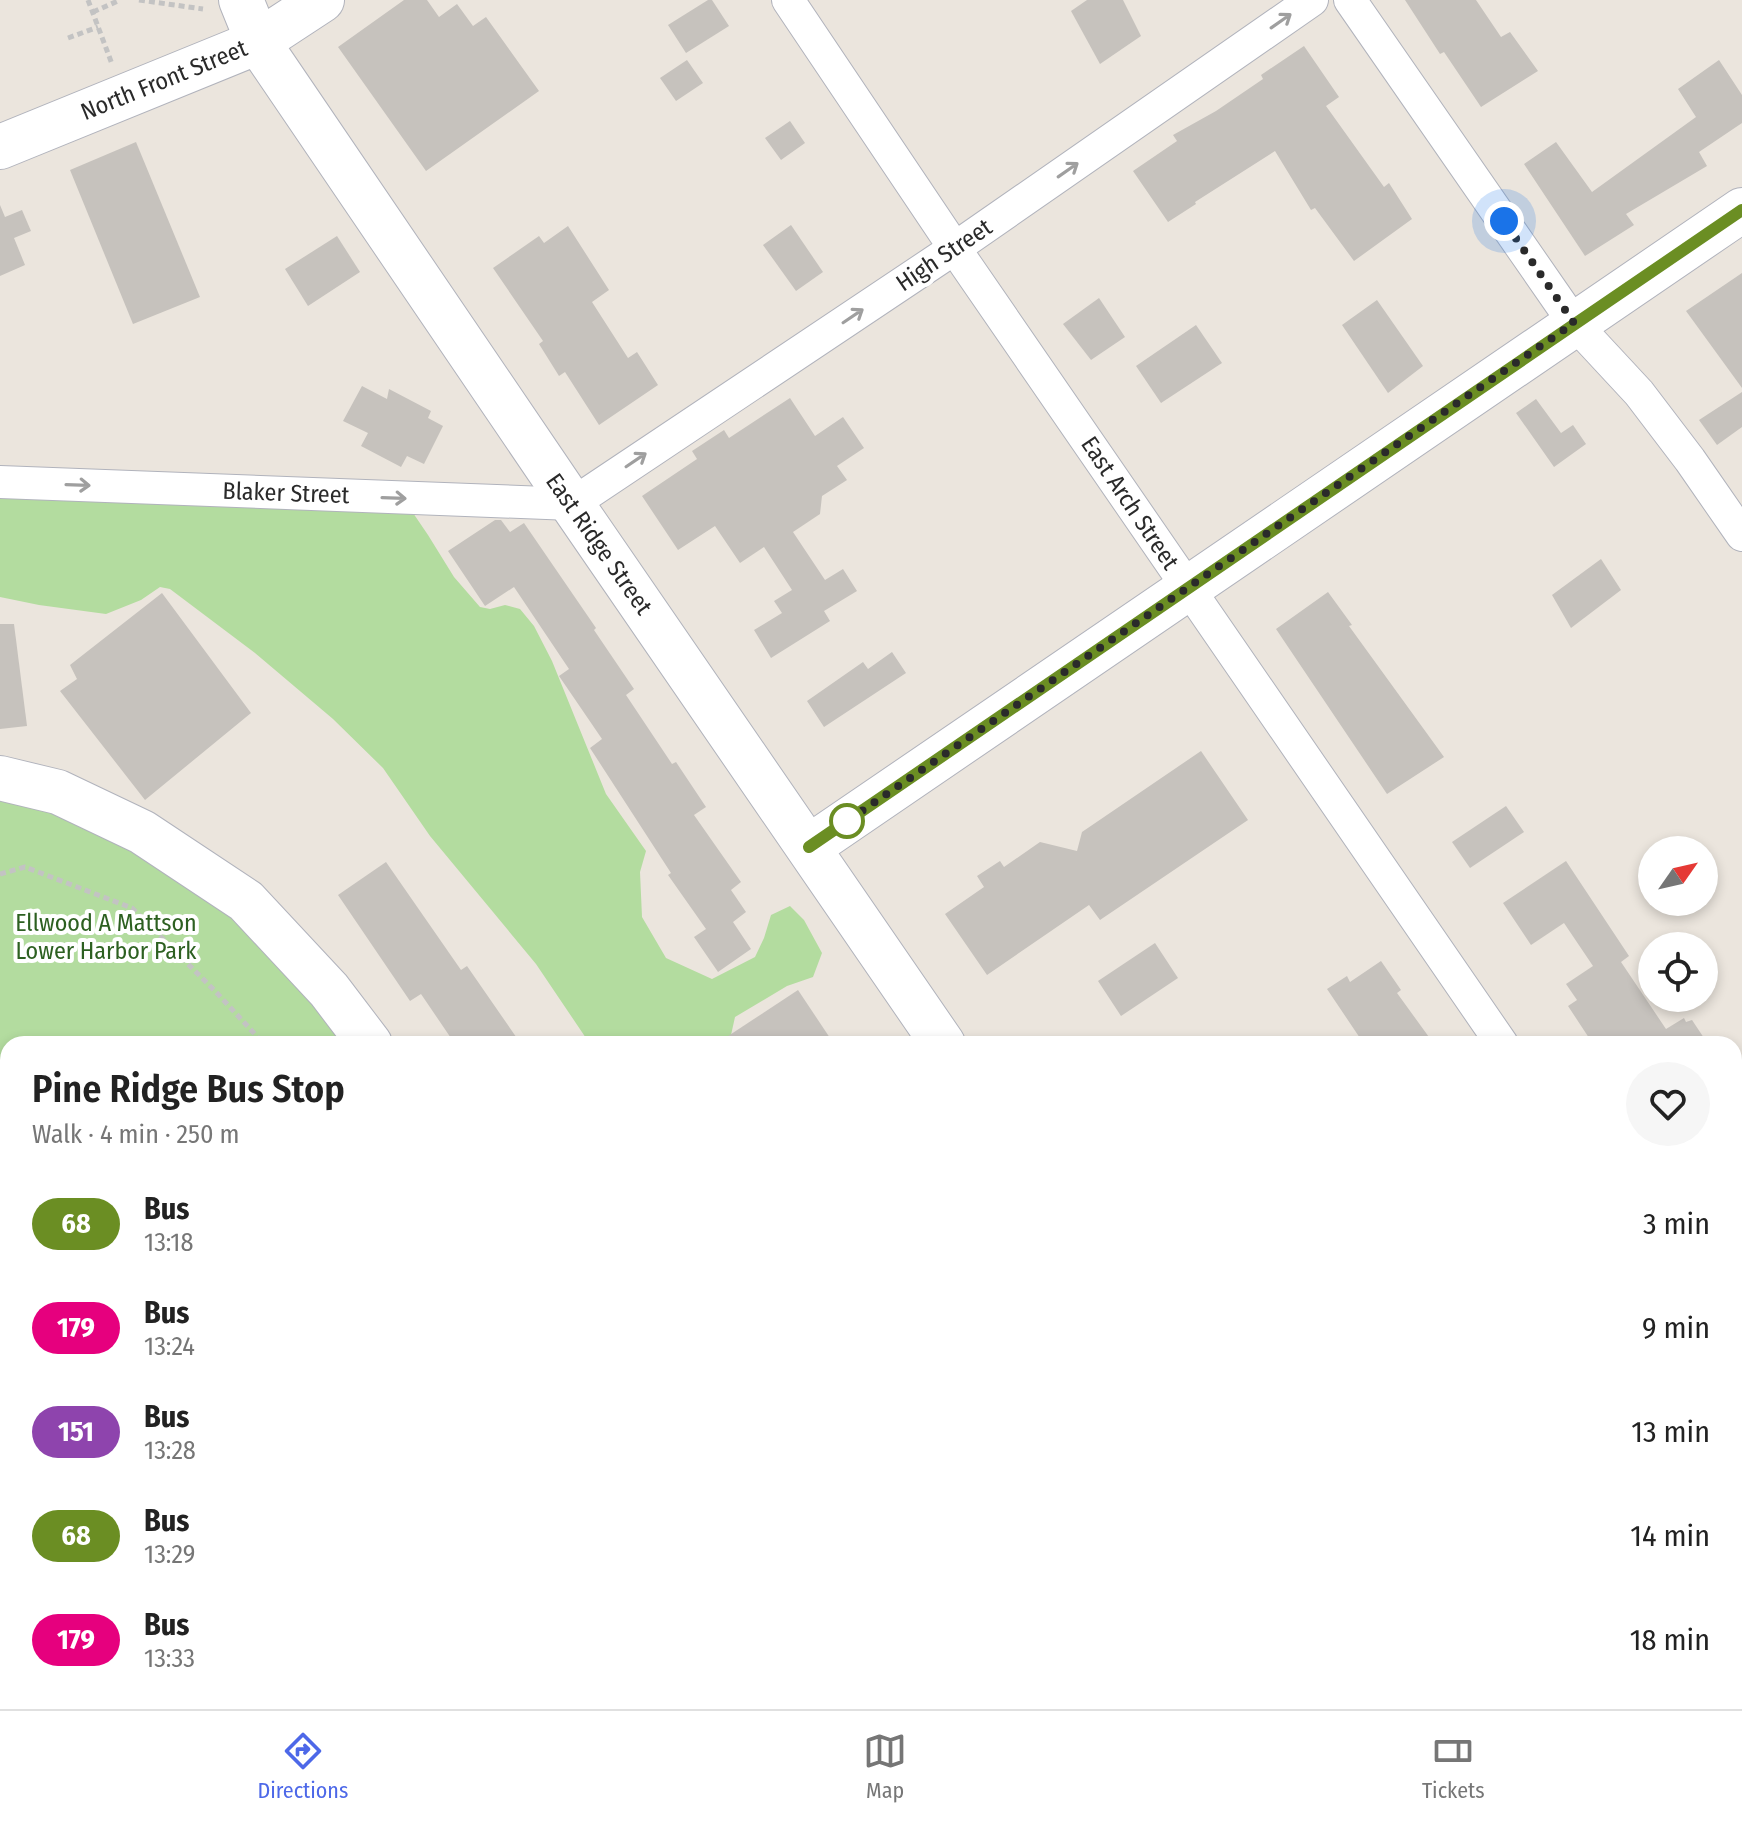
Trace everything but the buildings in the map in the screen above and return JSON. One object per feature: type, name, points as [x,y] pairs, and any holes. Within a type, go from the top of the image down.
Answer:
[{"type":"street","name":"North Front Street","points":[[0,147],[258,42],[322,0]]},
{"type":"street","name":"East Arch Street","points":[[788,0],[1496,1036]]},
{"type":"street","name":"High Street","points":[[572,504],[955,248],[1312,0]]},
{"type":"street","points":[[1350,0],[1574,323],[1639,393],[1742,535]]},
{"type":"street","name":"East Ridge Street","points":[[222,5],[258,42],[938,1036]]},
{"type":"street","points":[[809,847],[1742,210]]},
{"type":"street","name":"Blaker Street","points":[[0,482],[572,504]]},
{"type":"street","points":[[0,778],[58,792],[142,832],[246,901],[329,990],[364,1036]]},
{"type":"path","points":[[88,0],[112,64]]},
{"type":"path","points":[[93,12],[120,0]]},
{"type":"path","points":[[139,0],[222,5]]},
{"type":"path","points":[[68,38],[98,27]]},
{"type":"path","points":[[0,874],[25,867],[132,908],[257,1036]]},
{"type":"green space","points":[[0,493],[409,507],[454,577],[480,607],[490,609],[505,605],[520,609],[534,626],[552,661],[606,794],[646,851],[640,872],[642,917],[666,958],[712,979],[755,957],[771,915],[790,906],[804,920],[822,953],[813,977],[787,986],[735,1017],[731,1036],[585,1036],[536,964],[430,836],[383,768],[333,719],[255,653],[170,589],[160,587],[141,600],[106,614],[0,597]]},
{"type":"green space","name":"Ellwood A Mattson Lower Harbor Park","points":[[0,778],[142,832],[361,1036],[0,1036]]},
{"type":"bus line","name":"68","points":[[809,847],[1742,210]]},
{"type":"route","points":[[847,821],[837,828],[1574,323],[1504,221]]}]
